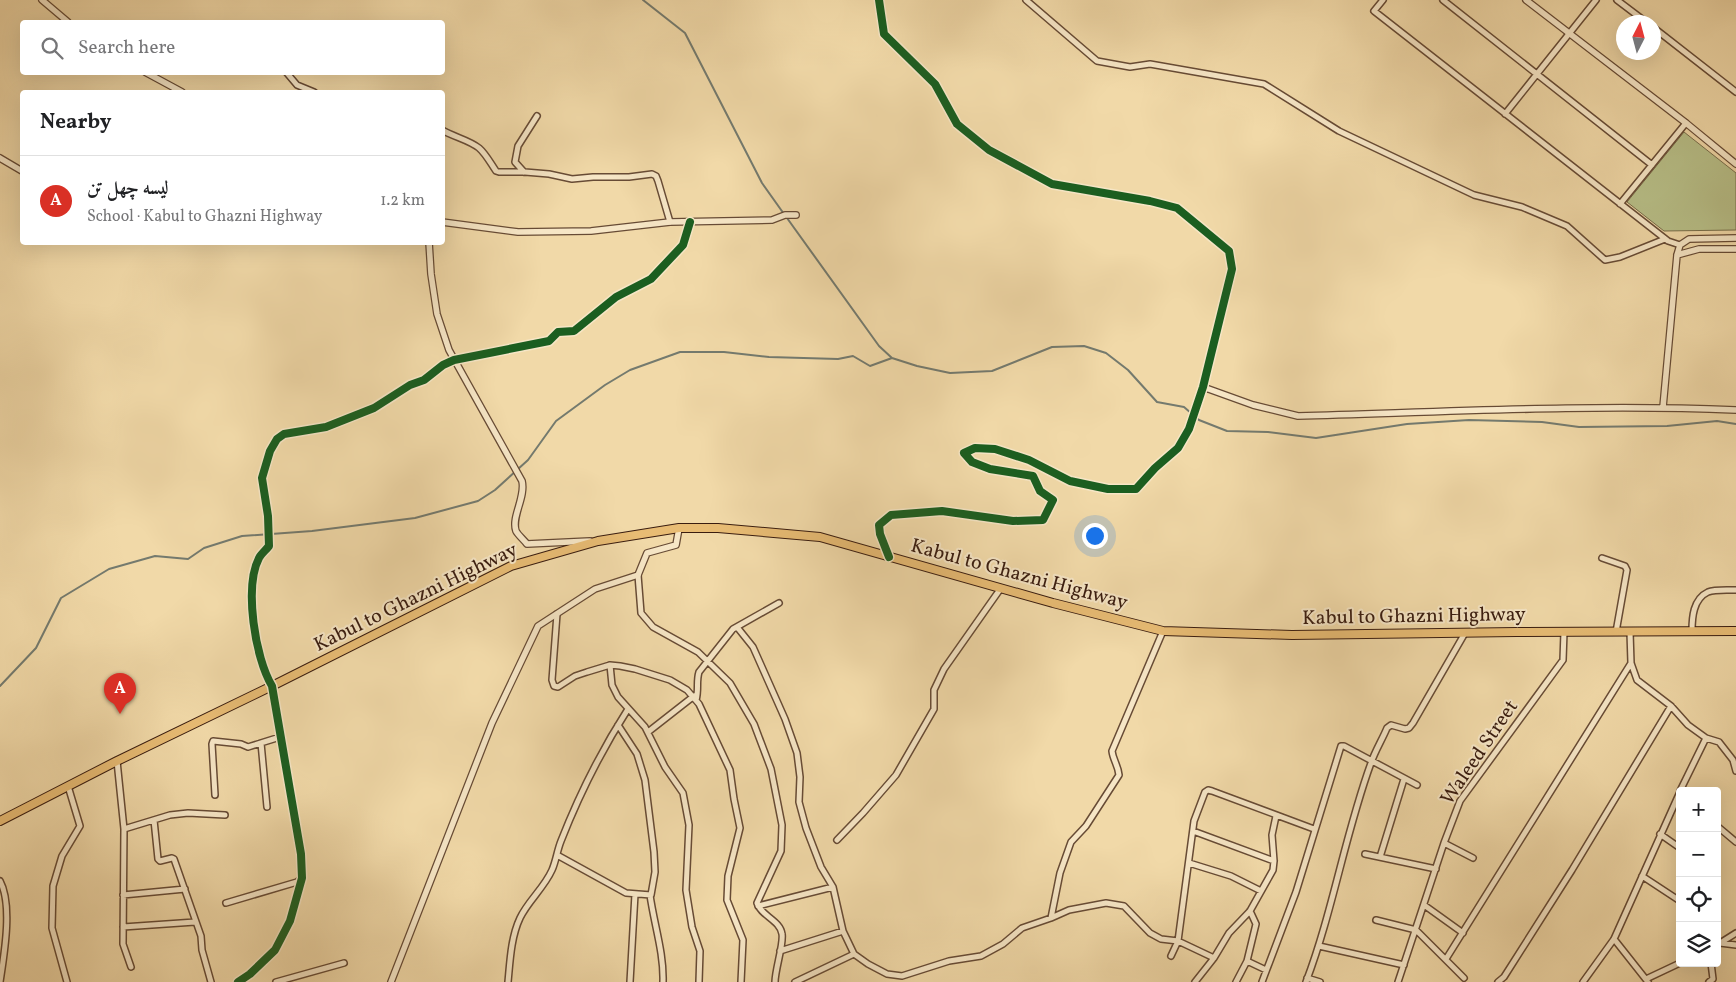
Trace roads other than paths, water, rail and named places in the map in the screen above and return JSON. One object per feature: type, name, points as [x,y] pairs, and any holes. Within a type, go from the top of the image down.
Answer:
[{"type":"highway","name":"Kabul to Ghazni Highway","points":[[0,821],[116,761],[272,686],[511,566],[598,540],[679,528],[718,528],[820,537],[1163,631],[1292,635],[1736,631]]},
{"type":"street","points":[[42,0],[66,20]]},
{"type":"street","points":[[879,0],[884,34],[935,84],[957,124],[989,150],[1052,184],[1150,201],[1177,208],[1229,251],[1232,269],[1203,386],[1189,429],[1178,448],[1155,468],[1136,489],[1108,489],[1070,481],[1029,460],[995,448],[974,448],[964,453],[972,462],[990,469],[1033,476],[1040,491],[1053,500],[1043,520],[1014,521],[942,511],[890,515],[879,525],[880,534],[889,557]]},
{"type":"street","points":[[1026,0],[1097,61],[1130,67],[1150,64],[1264,84],[1339,131],[1474,195],[1522,207],[1567,226],[1606,260],[1620,257],[1665,239]]},
{"type":"street","points":[[1384,0],[1374,11],[1665,239],[1680,245]]},
{"type":"street","points":[[1443,0],[1652,165]]},
{"type":"street","points":[[1526,0],[1686,122],[1736,164]]},
{"type":"street","points":[[1505,114],[1596,0]]},
{"type":"street","points":[[1617,0],[1637,15]]},
{"type":"street","points":[[1661,33],[1736,92]]},
{"type":"street","points":[[151,75],[178,90]]},
{"type":"street","points":[[289,75],[297,85],[309,90]]},
{"type":"street","points":[[525,172],[515,162],[518,146],[537,116]]},
{"type":"street","points":[[1620,204],[1686,122]]},
{"type":"street","points":[[445,132],[480,149],[496,171],[549,174],[572,180],[652,174],[656,176],[658,181],[670,222]]},
{"type":"street","points":[[0,158],[20,170]]},
{"type":"street","points":[[445,222],[518,232],[591,232],[670,222],[772,220],[785,215],[796,215]]},
{"type":"street","points":[[238,982],[250,974],[275,950],[290,921],[302,878],[301,854],[272,686],[263,668],[252,620],[252,587],[255,570],[259,557],[269,546],[268,516],[262,478],[270,451],[277,439],[284,434],[326,427],[374,408],[410,385],[424,380],[443,365],[454,360],[549,341],[558,332],[574,331],[616,297],[651,279],[683,245],[690,222]]},
{"type":"street","points":[[1663,407],[1677,255],[1680,245],[1689,239],[1736,238]]},
{"type":"street","points":[[430,245],[431,274],[437,314],[449,350],[522,481],[524,488],[516,531],[527,544],[598,540]]},
{"type":"street","points":[[1677,255],[1699,249],[1736,249]]},
{"type":"street","points":[[1203,386],[1253,405],[1298,416],[1584,407],[1663,407],[1736,410]]},
{"type":"street","points":[[679,528],[676,545],[647,553],[638,575],[641,613],[654,627],[698,652],[730,683],[754,724],[771,769],[782,825],[782,851],[757,903],[759,908],[779,927],[783,935],[775,982]]},
{"type":"street","points":[[1602,558],[1625,566],[1627,570],[1616,632]]},
{"type":"street","points":[[391,982],[492,723],[538,626],[595,589],[638,575]]},
{"type":"street","points":[[837,840],[896,775],[934,709],[934,690],[944,669],[1001,588]]},
{"type":"street","points":[[1692,631],[1692,615],[1702,596],[1710,591],[1736,590]]},
{"type":"street","points":[[648,732],[695,698],[698,692],[698,675],[706,660],[731,631],[779,603]]},
{"type":"street","points":[[557,614],[553,685],[558,687],[575,676],[610,665],[635,668],[662,676],[687,690],[695,698],[730,770],[740,828],[728,876],[727,900],[743,940],[741,982]]},
{"type":"street","points":[[737,627],[753,647],[785,719],[797,753],[800,777],[799,802],[806,828],[821,867],[833,887],[843,931],[854,954],[868,964],[887,974],[902,976],[950,961],[980,956],[1003,944],[1022,928],[1069,910],[1106,903],[1124,906],[1150,933],[1161,939],[1178,941],[1214,958]]},
{"type":"street","points":[[1051,918],[1060,873],[1071,842],[1086,826],[1118,775],[1118,766],[1112,758],[1112,751],[1163,631]]},
{"type":"street","name":"Waleed Street","points":[[1401,981],[1404,965],[1444,843],[1460,801],[1563,660],[1564,632]]},
{"type":"street","points":[[1630,632],[1631,663],[1637,680],[1671,706],[1688,725],[1706,738],[1719,742],[1734,760],[1736,771]]},
{"type":"street","points":[[1320,982],[1307,980],[1319,946],[1344,851],[1371,762],[1387,728],[1391,725],[1405,729],[1409,728],[1465,634]]},
{"type":"street","points":[[1446,959],[1631,663]]},
{"type":"street","points":[[610,665],[612,684],[618,697],[646,727],[665,767],[683,793],[689,825],[686,890],[692,927],[700,952],[699,982]]},
{"type":"street","points":[[1498,982],[1504,977],[1572,870],[1671,706]]},
{"type":"street","points":[[508,982],[510,959],[520,918],[544,885],[552,870],[589,776],[606,743],[628,709]]},
{"type":"street","points":[[618,725],[637,754],[645,780],[655,872],[650,896],[662,959],[663,982]]},
{"type":"street","points":[[215,795],[212,742],[215,740],[248,747],[280,737]]},
{"type":"street","points":[[1682,787],[1706,738]]},
{"type":"street","points":[[261,743],[267,807]]},
{"type":"street","points":[[1262,982],[1296,892],[1341,746],[1417,785]]},
{"type":"street","points":[[116,761],[124,829],[123,944],[131,967]]},
{"type":"street","points":[[1380,857],[1404,778]]},
{"type":"street","points":[[67,982],[52,928],[53,886],[62,856],[80,826],[68,786]]},
{"type":"street","points":[[1171,956],[1178,941],[1194,821],[1205,792],[1208,790],[1314,829]]},
{"type":"street","points":[[1583,982],[1614,938],[1676,799]]},
{"type":"street","points":[[124,829],[170,815],[225,815]]},
{"type":"street","points":[[1195,982],[1214,958],[1230,933],[1250,911],[1273,870],[1272,836],[1276,816]]},
{"type":"street","points":[[154,820],[158,860],[174,858],[200,936],[211,982]]},
{"type":"street","points":[[1721,829],[1736,842]]},
{"type":"street","points":[[1193,831],[1274,861]]},
{"type":"street","points":[[1660,834],[1676,845]]},
{"type":"street","points":[[1444,843],[1473,858]]},
{"type":"street","points":[[1365,854],[1436,869]]},
{"type":"street","points":[[557,855],[626,893],[650,896]]},
{"type":"street","points":[[1189,863],[1231,876],[1261,892]]},
{"type":"street","points":[[1642,876],[1676,898]]},
{"type":"street","points":[[226,903],[297,882],[302,878]]},
{"type":"street","points":[[0,982],[6,934],[6,899],[1,884]]},
{"type":"street","points":[[758,906],[833,887]]},
{"type":"street","points":[[123,895],[185,889]]},
{"type":"street","points":[[630,982],[634,894]]},
{"type":"street","points":[[1424,905],[1463,933]]},
{"type":"street","points":[[1236,982],[1247,961],[1256,924],[1250,911]]},
{"type":"street","points":[[1376,920],[1416,930],[1464,978]]},
{"type":"street","points":[[123,927],[195,922]]},
{"type":"street","points":[[780,951],[843,931]]},
{"type":"street","points":[[1721,943],[1736,933]]},
{"type":"street","points":[[1614,938],[1647,981],[1676,965]]},
{"type":"street","points":[[1721,944],[1736,946]]},
{"type":"street","points":[[1319,946],[1404,965]]},
{"type":"street","points":[[795,982],[854,954]]},
{"type":"street","points":[[1247,961],[1266,970]]},
{"type":"street","points":[[276,982],[344,963]]},
{"type":"street","points":[[1709,982],[1713,979],[1712,967]]},
{"type":"waterway","points":[[643,0],[685,33],[762,183],[784,214]]},
{"type":"waterway","points":[[787,218],[879,346],[892,358],[917,366],[950,373],[992,371],[1052,347],[1084,346],[1106,353],[1128,370],[1157,402],[1184,407],[1199,420],[1227,431],[1268,432],[1316,438],[1407,424],[1469,420],[1542,422],[1579,427],[1667,426],[1717,421],[1736,424]]},
{"type":"waterway","points":[[0,686],[36,648],[61,598],[109,569],[155,556],[188,559],[204,548],[242,536],[312,531],[415,518],[478,501],[495,490],[528,460],[556,421],[605,385],[630,370],[680,352],[724,352],[769,357],[838,359],[853,356],[870,366],[892,358]]},
{"type":"place","name":"لیسه چهل تن","points":[[120,714]]}]
